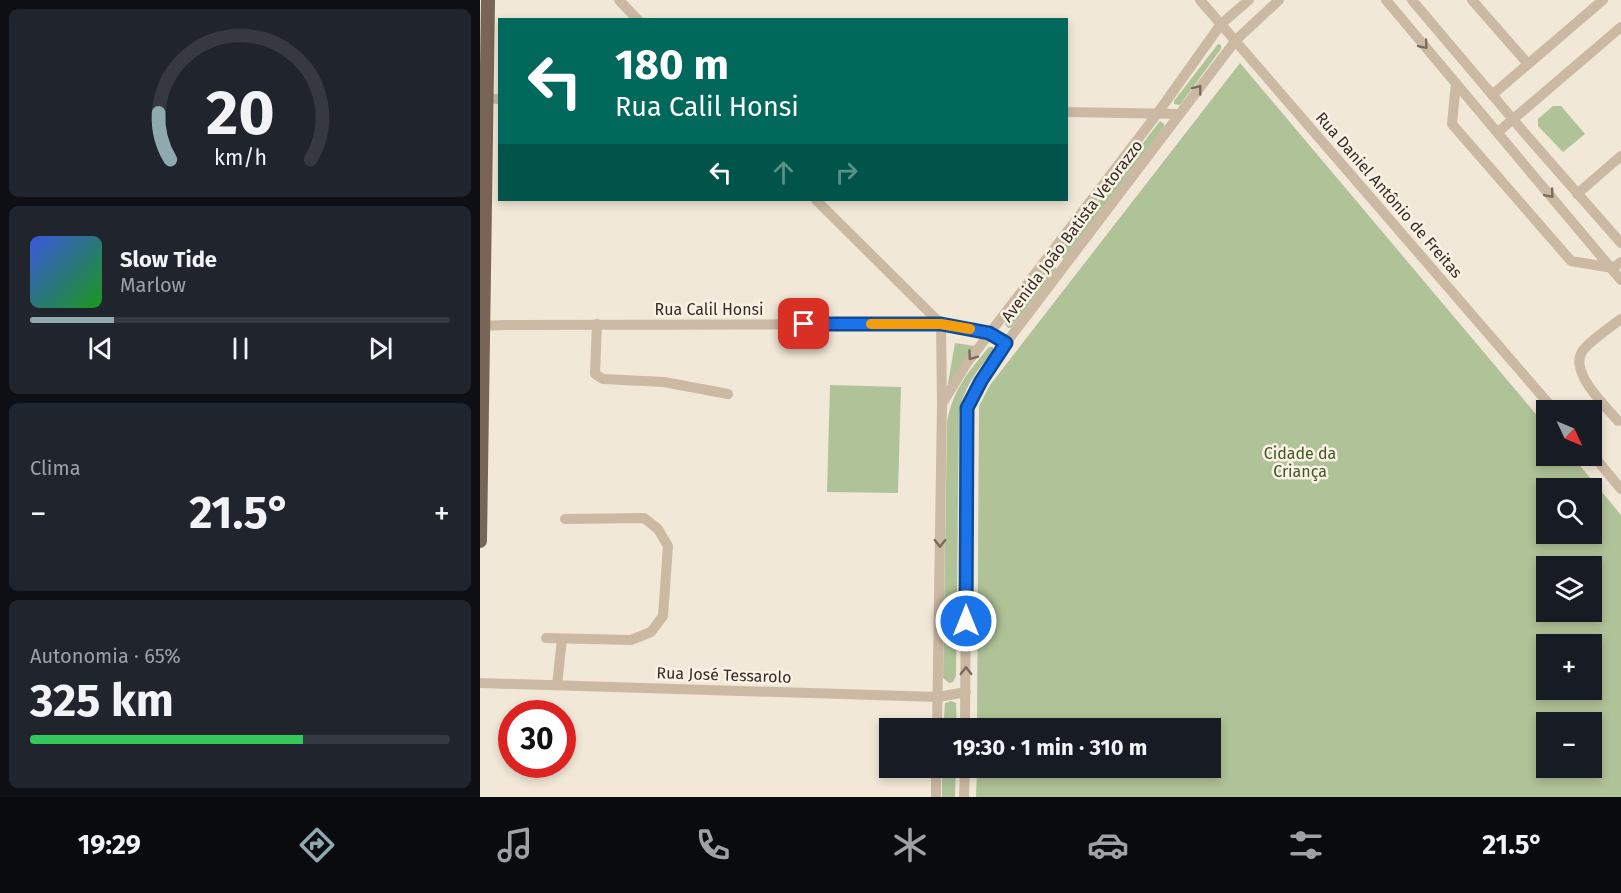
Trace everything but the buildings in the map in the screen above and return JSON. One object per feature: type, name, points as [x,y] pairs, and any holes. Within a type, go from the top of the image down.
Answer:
[{"type":"main road","points":[[480,541],[482,326],[489,98],[488,0]]},
{"type":"street","points":[[619,0],[636,18]]},
{"type":"street","name":"Rua Daniel Antônio de Freitas","points":[[1200,0],[1546,400]]},
{"type":"street","name":"Avenida João Batista Vetorazzo","points":[[942,404],[989,333],[1157,114],[1221,24],[1249,0]]},
{"type":"street","name":"Avenida João Batista Vetorazzo","points":[[965,718],[967,408],[981,381],[1006,343],[1178,114],[1236,40],[1279,0]]},
{"type":"street","points":[[1386,0],[1498,132],[1617,265],[1621,280]]},
{"type":"street","points":[[1412,0],[1621,243]]},
{"type":"street","points":[[1472,0],[1528,64]]},
{"type":"street","points":[[1492,95],[1603,0]]},
{"type":"street","points":[[1498,132],[1621,27]]},
{"type":"street","points":[[1456,83],[1452,124],[1571,261],[1617,265]]},
{"type":"street","points":[[1068,112],[1178,114]]},
{"type":"street","points":[[1577,194],[1621,156]]},
{"type":"street","points":[[817,201],[941,324],[937,718]]},
{"type":"street","points":[[1049,255],[1065,266]]},
{"type":"street","points":[[1618,421],[1584,379],[1578,363],[1583,350],[1621,319]]},
{"type":"street","points":[[597,324],[596,374],[598,377],[664,382],[728,394]]},
{"type":"street","name":"Rua Calil Honsi","points":[[482,326],[941,324],[989,333],[1006,343]]},
{"type":"street","points":[[1602,464],[1619,482]]},
{"type":"street","points":[[546,638],[631,640],[651,632],[663,616],[668,546],[658,529],[644,518],[565,519]]},
{"type":"street","points":[[557,685],[562,639]]},
{"type":"street","name":"Rua José Tessarolo","points":[[480,682],[938,697],[966,692]]},
{"type":"street","points":[[936,778],[936,797]]},
{"type":"street","points":[[964,797],[965,778]]},
{"type":"green space","points":[[1218,44],[1221,45],[1221,49],[1180,105],[1174,104],[1174,101]]},
{"type":"green space","name":"Cidade da Criança","points":[[1240,63],[1536,414],[1536,466],[1580,466],[1590,478],[1536,478],[1536,544],[1602,544],[1602,492],[1621,515],[1621,797],[976,797],[977,778],[1221,778],[1221,718],[977,718],[979,406],[990,385]]},
{"type":"green space","points":[[1553,106],[1561,106],[1585,134],[1563,152],[1538,126],[1538,119]]},
{"type":"green space","points":[[1160,121],[1164,127],[1064,259],[1058,256],[1058,253]]},
{"type":"green space","points":[[1052,264],[1056,269],[1011,328],[1008,328],[1005,324],[1048,266]]},
{"type":"green space","points":[[955,343],[975,346],[947,389]]},
{"type":"green space","points":[[989,347],[993,347],[993,351],[967,388],[959,415],[956,676],[953,682],[949,683],[943,678],[947,422],[958,390]]},
{"type":"green space","points":[[830,385],[901,387],[898,493],[827,492]]},
{"type":"green space","points":[[951,701],[956,703],[957,718],[944,718],[945,703]]},
{"type":"green space","points":[[942,778],[956,778],[955,797],[942,797]]},
{"type":"slow traffic","points":[[871,324],[941,324],[970,329]]},
{"type":"route","points":[[804,324],[941,324],[989,333],[1006,343],[981,381],[967,408],[966,621]]}]
